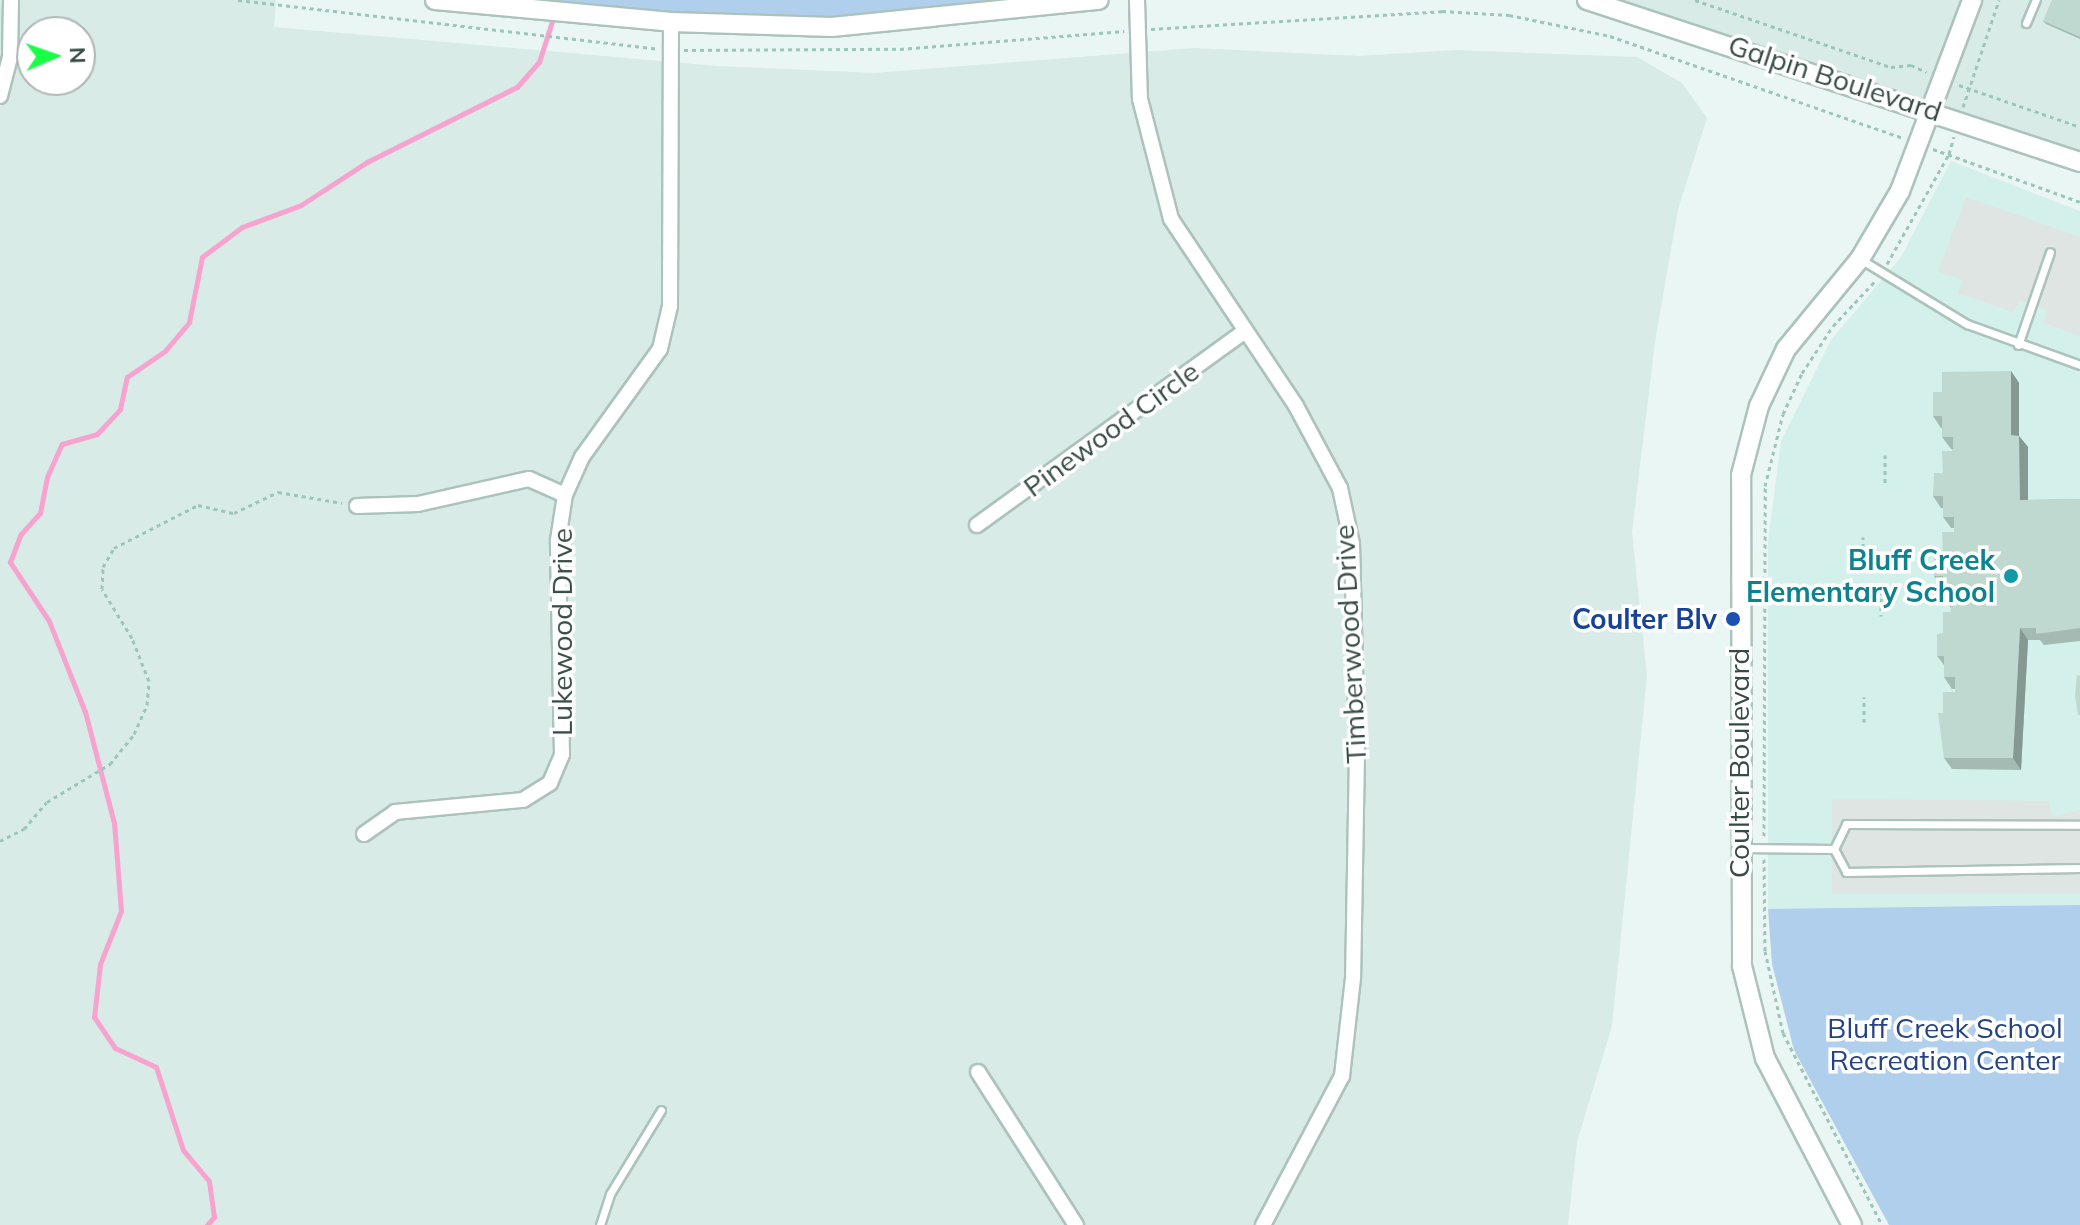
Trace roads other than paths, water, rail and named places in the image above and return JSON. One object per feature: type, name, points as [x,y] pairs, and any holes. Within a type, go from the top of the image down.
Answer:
[{"type":"street","points":[[0,96],[10,57],[11,0]]},
{"type":"street","points":[[435,0],[671,22],[832,27],[1099,0]]},
{"type":"street","name":"Timberwood Drive","points":[[1137,0],[1140,99],[1171,219],[1296,406],[1340,488],[1352,544],[1357,753],[1353,978],[1342,1076],[1263,1225]]},
{"type":"street","name":"Galpin Boulevard","points":[[1587,0],[1931,110],[2080,162]]},
{"type":"street","name":"Coulter Boulevard","points":[[1852,1225],[1780,1090],[1755,1029],[1742,966],[1739,518],[1749,439],[1786,349],[1860,259],[1920,144],[1972,0]]},
{"type":"street","name":"Lukewood Drive","points":[[364,834],[395,812],[523,800],[550,783],[562,755],[558,540],[565,495],[582,457],[660,349],[670,306],[671,22]]},
{"type":"street","name":"Pinewood Circle","points":[[977,525],[1244,332]]},
{"type":"street","points":[[357,506],[418,504],[529,479],[565,495]]},
{"type":"street","points":[[978,1072],[1076,1225]]},
{"type":"lane","points":[[2026,23],[2036,0]]},
{"type":"lane","points":[[2018,345],[2050,252]]},
{"type":"lane","points":[[1860,259],[1935,308],[2018,345],[2080,365]]},
{"type":"lane","points":[[1834,849],[1846,824],[2080,825]]},
{"type":"lane","points":[[1739,848],[1834,849]]},
{"type":"lane","points":[[1834,849],[1846,872],[2080,868]]},
{"type":"lane","points":[[600,1225],[610,1194],[661,1110]]},
{"type":"waterway","points":[[207,1225],[214,1217],[209,1181],[183,1150],[156,1067],[115,1048],[94,1017],[100,964],[121,911],[114,823],[85,712],[49,621],[10,562],[21,534],[40,513],[47,477],[62,444],[97,434],[120,409],[127,377],[165,351],[189,322],[202,257],[242,227],[301,205],[367,162],[517,87],[539,62],[554,15]]},
{"type":"place","name":"Bluff Creek Elementary School","points":[[2011,576]]},
{"type":"place","name":"Coulter Blv","points":[[1733,619]]},
{"type":"park label","name":"Bluff Creek School Recreation Center","points":[[1945,1044]]}]
